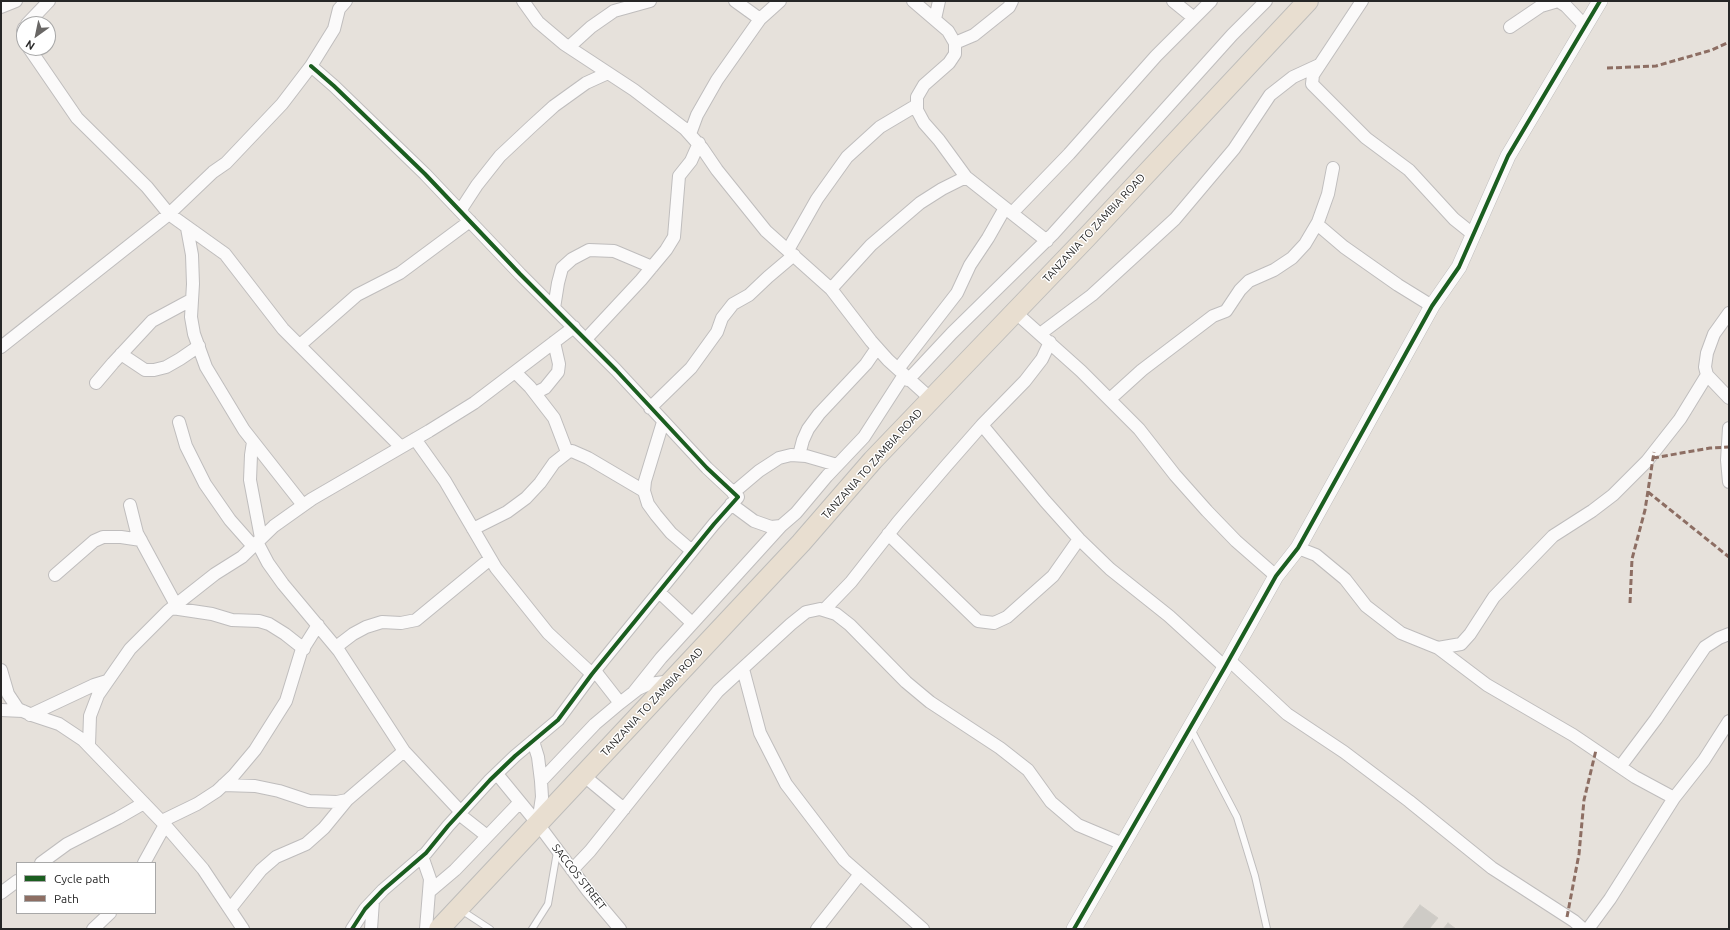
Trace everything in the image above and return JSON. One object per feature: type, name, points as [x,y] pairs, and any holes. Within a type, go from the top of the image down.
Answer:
[{"type":"highway","name":"TANZANIA TO ZAMBIA ROAD","points":[[439,929],[801,543],[873,460],[1091,233],[1308,1]]},
{"type":"street","points":[[1,7],[16,1]]},
{"type":"street","points":[[35,16],[49,1]]},
{"type":"street","points":[[1,347],[169,214],[213,172],[226,163],[282,104],[311,66],[334,29],[339,10],[346,1]]},
{"type":"street","points":[[523,1],[538,22],[568,47],[634,90],[690,134],[747,210],[766,231],[831,289],[877,348],[931,399]]},
{"type":"street","points":[[568,47],[591,27],[614,11],[650,1]]},
{"type":"street","points":[[735,1],[760,19]]},
{"type":"street","points":[[690,134],[697,115],[717,80],[760,19],[780,1]]},
{"type":"street","points":[[913,1],[948,31],[955,43],[955,54],[949,63],[924,85],[917,97],[917,110],[924,123],[939,140],[966,177],[1047,241]]},
{"type":"street","points":[[935,19],[940,1]]},
{"type":"street","points":[[955,43],[974,35],[1009,7],[1012,1]]},
{"type":"street","points":[[1173,1],[1194,18]]},
{"type":"street","points":[[633,693],[692,623],[780,526],[796,513],[837,465],[864,437],[903,374],[957,293],[970,265],[1009,210],[1069,154],[1156,56],[1211,1]]},
{"type":"street","points":[[903,374],[952,334],[1047,241],[1232,35],[1266,1]]},
{"type":"street","points":[[1362,1],[1319,65],[1313,75],[1312,84],[1317,91],[1366,138],[1409,170],[1454,219],[1474,235]]},
{"type":"street","points":[[1510,27],[1541,6],[1558,1],[1566,6],[1585,26]]},
{"type":"street","points":[[1074,929],[1276,576],[1298,548],[1432,306],[1459,267],[1508,156],[1600,1]]},
{"type":"street","points":[[34,56],[76,118],[147,187],[169,214],[226,254],[283,330],[300,345],[401,447]]},
{"type":"street","points":[[1040,334],[1092,295],[1175,219],[1234,149],[1270,95],[1293,77],[1319,65]]},
{"type":"street","points":[[311,66],[334,86],[425,174],[554,308],[586,339],[732,499],[754,521],[770,527],[780,526]]},
{"type":"street","points":[[460,211],[477,185],[500,156],[532,126],[554,106],[586,82],[608,73]]},
{"type":"street","points":[[650,408],[691,368],[717,332],[722,318],[733,304],[749,295],[791,253],[817,199],[847,157],[880,127],[917,105]]},
{"type":"street","points":[[586,339],[652,267],[666,250],[674,237],[679,176],[691,161],[698,143]]},
{"type":"street","points":[[1110,400],[1142,370],[1213,316],[1226,311],[1240,290],[1248,282],[1274,270],[1292,258],[1305,244],[1317,224],[1328,194],[1333,168]]},
{"type":"street","points":[[831,289],[871,245],[920,203],[942,189],[966,177]]},
{"type":"street","points":[[300,345],[358,295],[400,273],[470,221]]},
{"type":"street","points":[[1317,224],[1344,247],[1398,286],[1432,306]]},
{"type":"street","points":[[187,228],[192,255],[193,284],[191,317],[206,367],[253,442],[303,505]]},
{"type":"street","points":[[554,308],[562,268],[572,259],[589,250],[614,251],[652,267]]},
{"type":"street","points":[[96,383],[152,321],[191,300]]},
{"type":"street","points":[[1015,312],[1050,342],[1139,429],[1174,475],[1207,511],[1236,541],[1276,576]]},
{"type":"street","points":[[1729,313],[1714,334],[1707,353],[1705,367],[1707,375],[1729,398]]},
{"type":"street","points":[[89,745],[90,716],[98,695],[130,649],[174,607],[216,574],[242,557],[274,526],[303,505],[415,440],[474,403],[574,327]]},
{"type":"street","points":[[535,393],[545,388],[558,372],[559,364],[554,342]]},
{"type":"street","points":[[824,610],[851,582],[888,534],[982,425],[1025,381],[1042,359],[1050,342]]},
{"type":"street","points":[[121,354],[145,370],[154,370],[166,367],[199,346]]},
{"type":"street","points":[[799,455],[808,429],[819,414],[866,364],[877,348]]},
{"type":"street","points":[[515,372],[535,393],[554,418],[567,452]]},
{"type":"street","points":[[1438,648],[1461,644],[1470,634],[1494,597],[1553,536],[1592,511],[1613,494],[1647,461],[1680,419],[1707,375]]},
{"type":"street","points":[[179,422],[186,446],[205,484],[230,520],[257,542]]},
{"type":"street","points":[[663,422],[645,481],[644,492],[648,504],[656,515],[671,533],[692,551]]},
{"type":"street","points":[[982,425],[1045,501],[1079,539],[1110,569],[1288,714],[1344,752],[1409,801],[1492,868],[1577,926]]},
{"type":"street","points":[[1729,428],[1727,460],[1729,482]]},
{"type":"street","points":[[415,440],[445,480],[496,568],[548,633],[594,672],[620,703]]},
{"type":"street","points":[[253,442],[250,480],[257,542],[268,563],[283,584],[336,647],[404,750],[460,813],[487,836]]},
{"type":"street","points":[[473,528],[507,512],[526,498],[540,483],[554,463],[567,452],[572,451],[588,458],[644,492]]},
{"type":"street","points":[[352,929],[365,909],[383,890],[422,856],[497,774],[558,720],[594,672],[732,499],[759,471],[779,458],[791,455],[799,455],[837,465]]},
{"type":"street","points":[[130,505],[135,527],[174,607]]},
{"type":"street","points":[[888,534],[978,621],[994,623],[1007,617],[1053,576],[1079,539]]},
{"type":"street","points":[[54,575],[94,541],[103,537],[121,537],[141,540]]},
{"type":"street","points":[[1298,548],[1316,555],[1345,579],[1366,606],[1401,633],[1438,648],[1487,685],[1573,735],[1635,777],[1674,798]]},
{"type":"street","points":[[336,647],[353,634],[366,627],[382,622],[401,623],[416,620],[490,559]]},
{"type":"street","points":[[659,592],[692,623]]},
{"type":"street","points":[[174,607],[212,614],[232,620],[259,621],[269,624],[304,649]]},
{"type":"street","points":[[572,870],[624,809],[718,691],[791,624],[806,612],[820,608],[836,614],[850,625],[906,682],[930,702],[1000,748],[1028,770],[1051,802],[1078,824],[1123,844]]},
{"type":"street","points":[[144,862],[164,823],[217,791],[255,750],[286,701],[304,649],[318,625]]},
{"type":"street","points":[[1620,767],[1656,719],[1705,647],[1718,638],[1729,634]]},
{"type":"street","points":[[742,669],[760,733],[786,784],[844,860],[923,929]]},
{"type":"street","points":[[1,670],[8,694],[18,709],[59,724],[83,740],[164,823],[203,869],[243,929]]},
{"type":"street","points":[[1,710],[26,713],[107,681]]},
{"type":"street","points":[[541,781],[595,724],[633,693],[649,684],[672,681]]},
{"type":"street","points":[[1588,929],[1610,899],[1674,798],[1704,760],[1729,721]]},
{"type":"street","points":[[533,741],[538,757],[542,797],[538,824]]},
{"type":"street","points":[[234,929],[232,913],[261,870],[276,857],[306,844],[324,828],[347,800],[404,750]]},
{"type":"street","name":"SACCOS STREET","points":[[497,774],[620,929]]},
{"type":"street","points":[[583,775],[624,809]]},
{"type":"street","points":[[223,785],[255,786],[279,791],[309,801],[337,802],[347,800]]},
{"type":"street","points":[[429,892],[455,870],[520,802]]},
{"type":"street","points":[[42,862],[67,844],[144,803]]},
{"type":"street","points":[[422,856],[430,879],[426,929]]},
{"type":"street","points":[[817,929],[860,874]]},
{"type":"street","points":[[1,893],[16,882]]},
{"type":"street","points":[[371,929],[373,901]]},
{"type":"street","points":[[93,929],[109,914]]},
{"type":"lane","points":[[1190,728],[1237,817],[1255,876],[1267,929]]},
{"type":"lane","points":[[532,929],[548,904],[558,850]]},
{"type":"lane","points":[[458,908],[490,929]]},
{"type":"building","points":[[1420,905],[1438,918],[1429,929],[1402,929]]},
{"type":"building","points":[[1448,923],[1456,929],[1443,929]]},
{"type":"marked path","points":[[1607,68],[1656,66],[1712,50],[1729,42]]},
{"type":"marked path","points":[[1653,458],[1710,448],[1728,447]]},
{"type":"marked path","points":[[1630,603],[1632,559],[1645,510],[1654,452]]},
{"type":"marked path","points":[[1648,492],[1729,557]]},
{"type":"marked path","points":[[1567,917],[1579,854],[1584,800],[1596,750]]},
{"type":"cycle path","points":[[1074,929],[1276,576],[1298,548],[1432,306],[1459,267],[1508,156],[1600,1]]},
{"type":"cycle path","points":[[311,66],[334,86],[425,174],[520,274],[616,370],[707,468],[738,497],[714,524],[592,674],[558,720],[515,756],[490,780],[448,826],[426,853],[383,890],[365,909],[352,929]]}]
